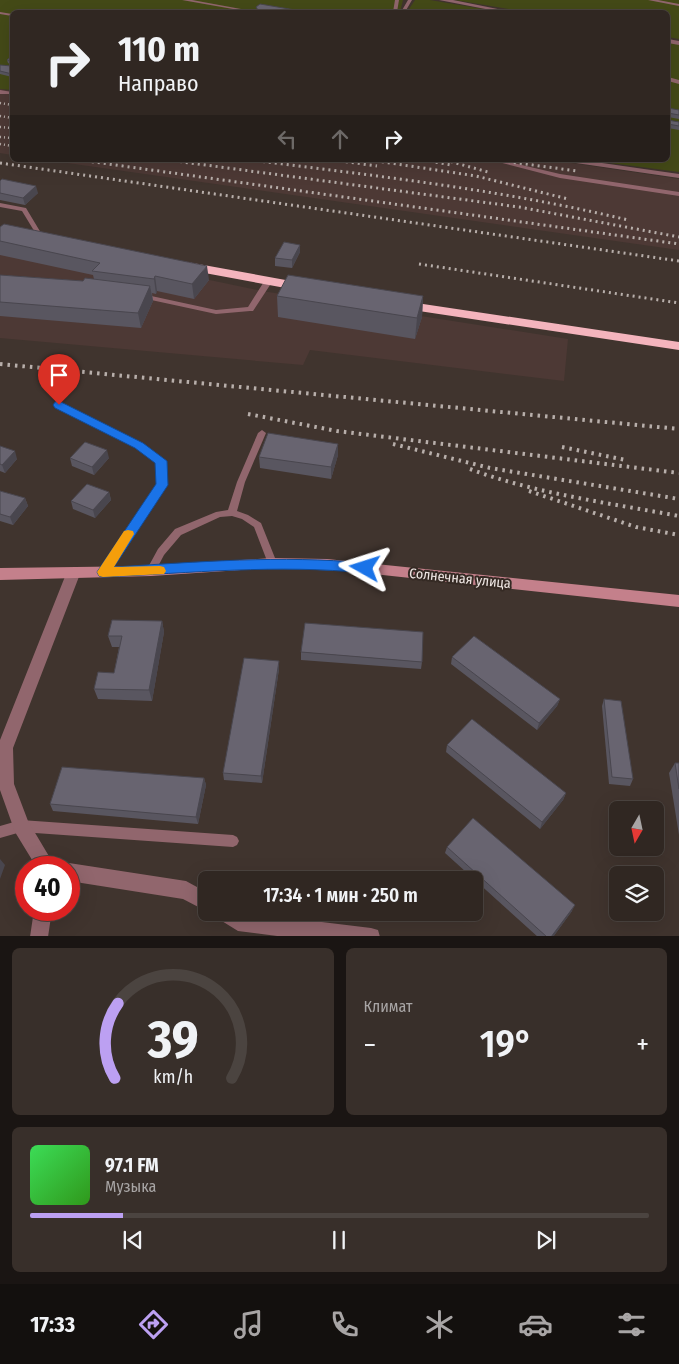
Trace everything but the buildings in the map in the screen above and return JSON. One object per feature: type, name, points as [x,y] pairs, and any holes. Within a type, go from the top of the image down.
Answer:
[{"type":"highway","points":[[19,228],[43,234]]},
{"type":"highway","points":[[170,262],[314,290]]},
{"type":"highway","points":[[388,302],[678,346]]},
{"type":"street","points":[[442,0],[498,10]]},
{"type":"street","name":"Солнечная улица","points":[[0,574],[151,571],[272,563],[336,565],[679,601]]},
{"type":"street","points":[[40,856],[20,826],[6,784],[6,748],[73,574]]},
{"type":"street","points":[[80,874],[186,890],[198,897]]},
{"type":"street","points":[[39,936],[41,921]]},
{"type":"street","points":[[236,921],[371,936]]},
{"type":"lane","points":[[184,0],[243,10]]},
{"type":"lane","points":[[650,0],[679,5]]},
{"type":"lane","points":[[502,162],[560,176],[679,194]]},
{"type":"lane","points":[[583,162],[679,176]]},
{"type":"lane","points":[[0,205],[24,209],[43,234]]},
{"type":"lane","points":[[138,296],[158,298],[216,312],[250,309],[268,282]]},
{"type":"lane","points":[[59,405],[139,446],[161,461],[162,485],[103,572]]},
{"type":"lane","points":[[232,513],[241,482],[262,433]]},
{"type":"lane","points":[[151,571],[161,552],[178,532],[219,514],[232,513],[245,517],[258,525],[272,563]]},
{"type":"lane","points":[[0,832],[20,826],[234,841]]},
{"type":"shaded area","points":[[0,89],[10,91],[10,155],[0,153]]},
{"type":"shaded area","points":[[60,162],[564,162],[679,179],[679,250]]},
{"type":"shaded area","points":[[0,236],[262,291],[568,339],[564,381],[310,350],[303,365],[0,338]]},
{"type":"green space","points":[[0,0],[403,0],[400,10],[10,10],[10,90],[0,89]]},
{"type":"green space","points":[[415,0],[430,0],[489,10],[408,10]]},
{"type":"green space","points":[[455,0],[679,0],[679,39],[670,37],[670,10],[514,10]]},
{"type":"green space","points":[[670,42],[679,44],[679,172],[603,162],[670,162]]},
{"type":"railway","points":[[0,103],[10,105]]},
{"type":"railway","points":[[0,116],[10,118]]},
{"type":"railway","points":[[0,127],[10,128]]},
{"type":"railway","points":[[0,137],[10,138]]},
{"type":"railway","points":[[0,144],[10,146]]},
{"type":"railway","points":[[94,162],[679,244]]},
{"type":"railway","points":[[183,162],[519,207],[679,237]]},
{"type":"railway","points":[[267,162],[487,192],[581,209],[628,220]]},
{"type":"railway","points":[[348,162],[377,166]]},
{"type":"railway","points":[[383,162],[476,176],[568,199]]},
{"type":"railway","points":[[435,162],[451,165]]},
{"type":"railway","points":[[452,162],[488,172]]},
{"type":"railway","points":[[511,162],[577,171]]},
{"type":"railway","points":[[0,163],[679,261]]},
{"type":"railway","points":[[419,264],[679,303]]},
{"type":"railway","points":[[0,364],[679,429]]},
{"type":"railway","points":[[248,414],[337,431],[679,473]]},
{"type":"railway","points":[[393,444],[490,468],[679,499]]},
{"type":"railway","points":[[562,447],[626,460]]},
{"type":"railway","points":[[470,469],[495,478],[547,491],[679,516]]},
{"type":"railway","points":[[529,491],[636,527],[679,535]]},
{"type":"slow traffic","points":[[128,534],[103,572],[160,571]]},
{"type":"route","points":[[59,405],[139,446],[161,461],[162,485],[103,572],[151,571],[272,563],[327,564],[365,568]]}]
